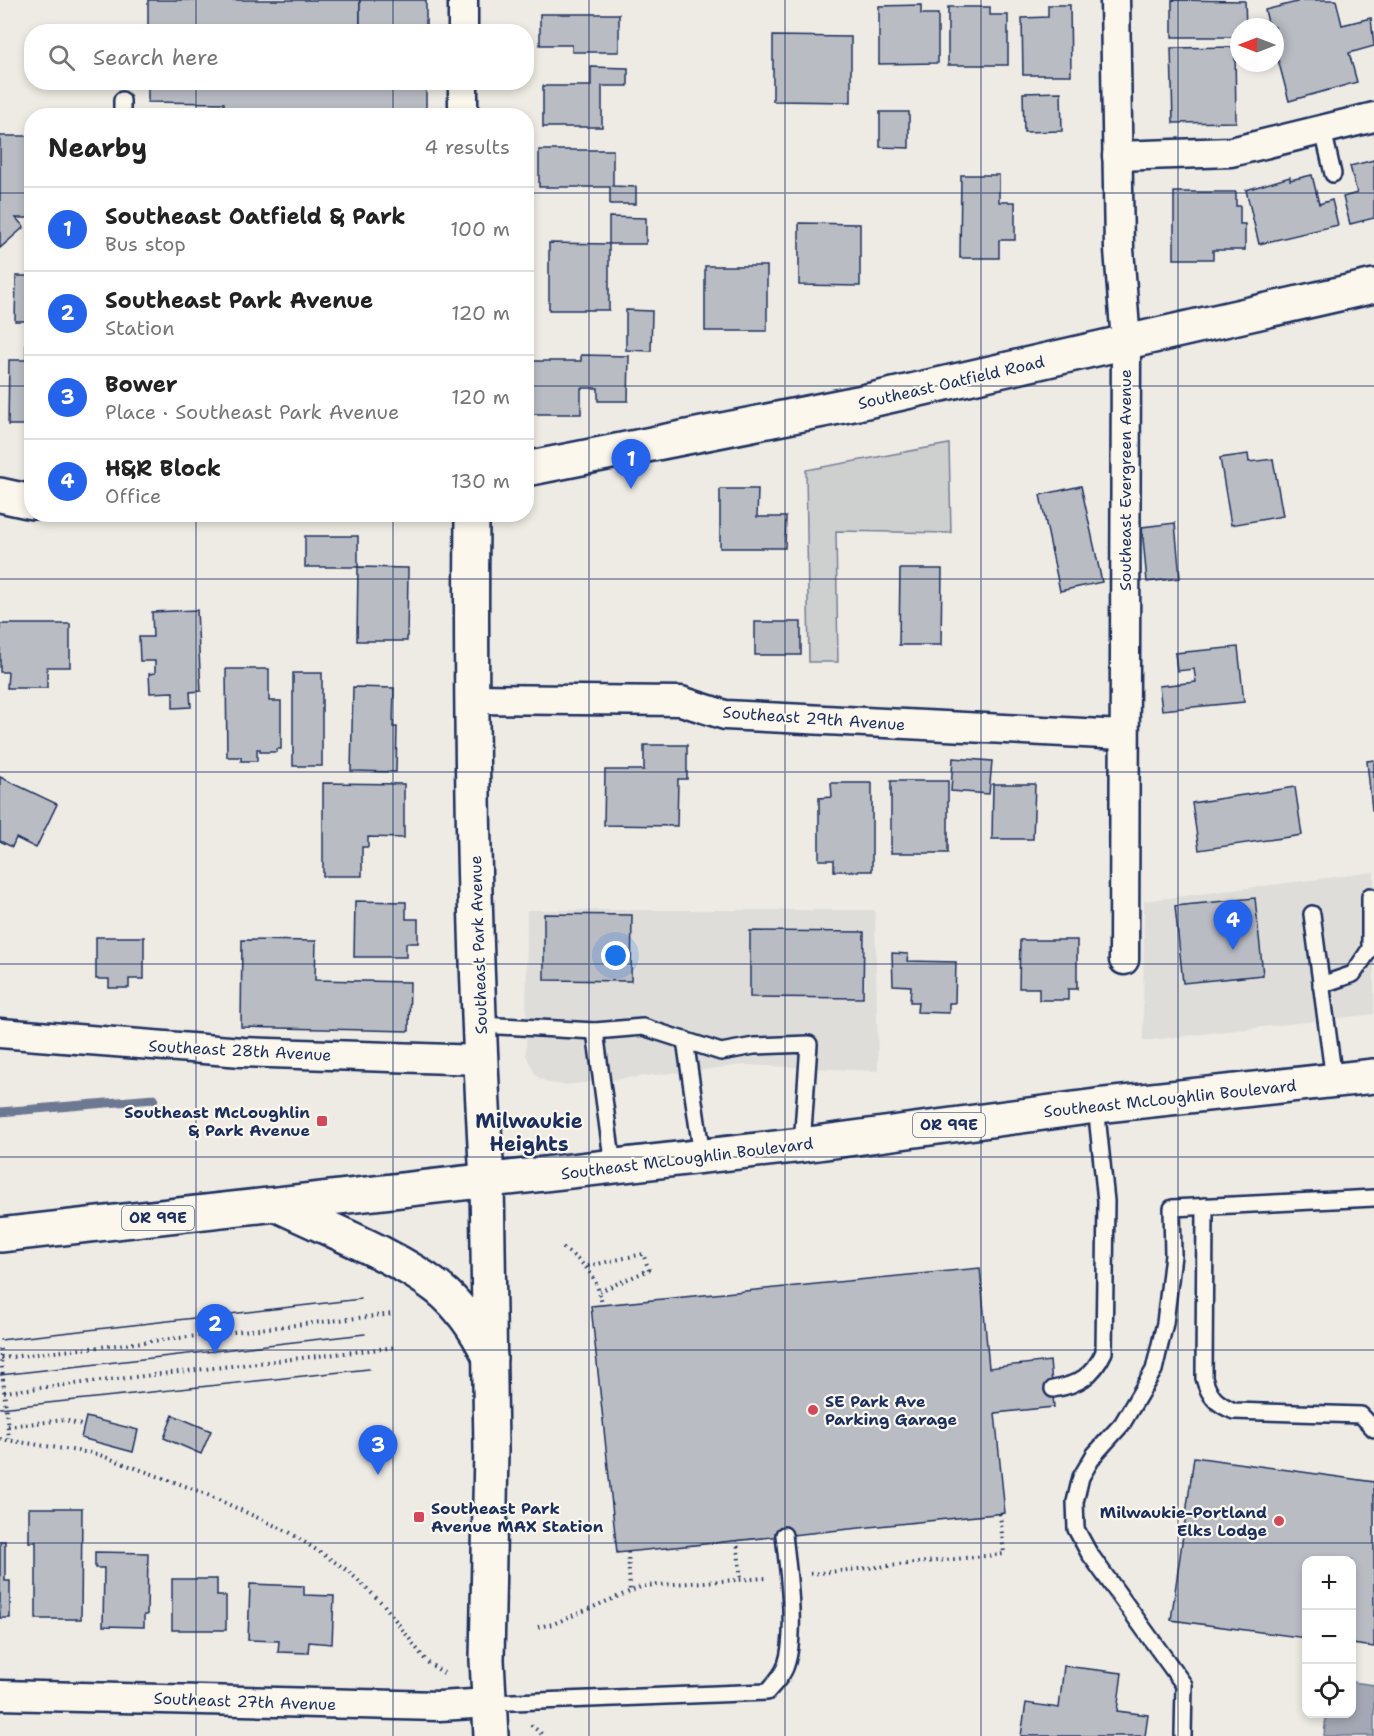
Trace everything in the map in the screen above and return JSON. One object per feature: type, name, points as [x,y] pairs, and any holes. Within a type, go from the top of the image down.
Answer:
[{"type":"main road","name":"Southeast Oatfield Road","points":[[534,467],[816,412],[1374,286]]},
{"type":"main road","points":[[0,495],[24,500]]},
{"type":"main road","name":"Southeast Park Avenue","points":[[472,522],[471,699],[481,1060],[487,1180],[490,1357],[488,1660],[491,1736]]},
{"type":"main road","name":"Southeast McLoughlin Boulevard","points":[[0,1235],[802,1145],[1096,1106],[1374,1076]]},
{"type":"main road","points":[[278,1205],[415,1272],[439,1289],[476,1330],[490,1357]]},
{"type":"street","points":[[463,0],[463,24]]},
{"type":"street","name":"Southeast Evergreen Avenue","points":[[1115,0],[1119,249],[1126,343],[1124,960]]},
{"type":"street","points":[[463,90],[463,108]]},
{"type":"street","points":[[1117,156],[1231,152],[1374,117]]},
{"type":"street","name":"Southeast 29th Avenue","points":[[471,699],[681,701],[725,715],[1123,735]]},
{"type":"street","name":"Southeast 28th Avenue","points":[[0,1033],[242,1052],[481,1060]]},
{"type":"street","name":"Southeast 27th Avenue","points":[[0,1695],[439,1706],[490,1703]]},
{"type":"lane","points":[[1323,130],[1333,174]]},
{"type":"lane","points":[[1321,985],[1353,974],[1370,949],[1370,896]]},
{"type":"lane","points":[[1312,914],[1334,1080]]},
{"type":"lane","points":[[480,1025],[595,1031],[643,1027],[721,1052],[754,1046],[809,1044],[802,1145]]},
{"type":"lane","points":[[595,1031],[614,1166]]},
{"type":"lane","points":[[685,1040],[702,1156]]},
{"type":"lane","points":[[1053,1389],[1072,1386],[1086,1378],[1098,1366],[1104,1352],[1106,1201],[1096,1106]]},
{"type":"lane","points":[[1183,1736],[1184,1685],[1089,1553],[1076,1529],[1075,1502],[1081,1477],[1094,1455],[1122,1424],[1154,1370],[1165,1323],[1171,1266],[1172,1208],[1374,1198]]},
{"type":"lane","points":[[1205,1206],[1204,1378],[1207,1391],[1218,1405],[1234,1411],[1361,1415],[1374,1429]]},
{"type":"lane","points":[[490,1703],[767,1692],[786,1665],[790,1630],[789,1576],[784,1535]]},
{"type":"path","points":[[562,1248],[588,1266],[600,1291],[602,1305]]},
{"type":"path","points":[[588,1266],[643,1254],[649,1270],[600,1291]]},
{"type":"path","points":[[1,1358],[393,1314]]},
{"type":"path","points":[[4,1392],[397,1347]]},
{"type":"path","points":[[0,1349],[9,1440]]},
{"type":"path","points":[[8,1426],[65,1420],[84,1426]]},
{"type":"path","points":[[0,1439],[107,1457],[199,1491],[289,1532],[347,1570],[384,1605],[427,1662],[436,1667]]},
{"type":"path","points":[[737,1540],[741,1580]]},
{"type":"path","points":[[628,1551],[630,1592]]},
{"type":"path","points":[[535,1728],[544,1736]]},
{"type":"shaded area","points":[[949,444],[951,533],[836,531],[838,662],[809,662],[806,470]]},
{"type":"shaded area","points":[[1374,872],[1374,1014],[1143,1041],[1144,901]]},
{"type":"shaded area","points":[[527,910],[875,910],[878,1071],[745,1065],[564,1085],[548,1083],[536,1076],[526,1055]]},
{"type":"shaded area","points":[[1356,1683],[1374,1685],[1374,1736],[1324,1736],[1326,1718],[1356,1718]]},
{"type":"building","points":[[148,0],[360,0],[360,24],[148,24]]},
{"type":"building","points":[[360,0],[426,0],[426,24],[360,24]]},
{"type":"building","points":[[1172,0],[1245,1],[1246,18],[1230,18],[1230,37],[1172,37]]},
{"type":"building","points":[[1296,0],[1336,0],[1342,25],[1371,18],[1374,46],[1349,53],[1357,82],[1289,101],[1281,72],[1284,72],[1284,18],[1267,18],[1265,10],[1297,2]]},
{"type":"building","points":[[921,5],[921,14],[938,14],[938,63],[879,64],[879,6]]},
{"type":"building","points":[[1048,5],[1070,5],[1071,75],[1023,75],[1022,18],[1048,17]]},
{"type":"building","points":[[948,7],[990,7],[990,15],[1008,15],[1008,65],[948,65]]},
{"type":"building","points":[[540,14],[619,14],[619,52],[572,52],[572,45],[540,45]]},
{"type":"building","points":[[773,36],[851,37],[851,102],[773,101]]},
{"type":"building","points":[[1230,47],[1230,72],[1235,72],[1236,122],[1173,123],[1171,48]]},
{"type":"building","points":[[591,67],[628,68],[628,86],[602,86],[602,127],[543,127],[543,86],[591,86]]},
{"type":"building","points":[[148,90],[426,90],[426,108],[224,108],[224,103],[148,102]]},
{"type":"building","points":[[1061,92],[1062,131],[1024,132],[1023,93]]},
{"type":"building","points":[[880,112],[909,112],[909,148],[880,147]]},
{"type":"building","points":[[0,136],[24,136],[24,218],[16,218],[24,227],[0,248]]},
{"type":"building","points":[[539,150],[613,150],[613,186],[636,187],[636,204],[610,204],[610,187],[539,187]]},
{"type":"building","points":[[1374,160],[1374,218],[1350,224],[1343,197],[1357,193],[1350,166]]},
{"type":"building","points":[[961,175],[999,175],[999,202],[1015,202],[1015,240],[999,240],[999,258],[960,258]]},
{"type":"building","points":[[1312,175],[1319,204],[1332,200],[1338,225],[1259,244],[1246,190],[1290,177],[1290,180]]},
{"type":"building","points":[[1174,192],[1236,192],[1236,206],[1240,206],[1240,224],[1245,224],[1245,250],[1213,250],[1213,259],[1174,259]]},
{"type":"building","points":[[609,217],[646,218],[646,244],[609,244]]},
{"type":"building","points":[[799,223],[860,224],[860,286],[799,285]]},
{"type":"building","points":[[549,243],[609,244],[609,310],[549,310]]},
{"type":"building","points":[[705,266],[767,266],[767,331],[705,331]]},
{"type":"building","points":[[16,276],[24,276],[24,321],[15,321]]},
{"type":"building","points":[[626,310],[652,311],[651,351],[626,350]]},
{"type":"building","points":[[581,355],[629,356],[628,401],[598,401],[598,388],[581,388],[581,414],[534,414],[534,361],[581,361]]},
{"type":"building","points":[[9,360],[24,360],[24,425],[8,425]]},
{"type":"building","points":[[1248,454],[1249,462],[1273,459],[1283,516],[1231,525],[1220,458]]},
{"type":"building","points":[[1081,486],[1102,582],[1060,591],[1040,495]]},
{"type":"building","points":[[720,489],[758,489],[757,517],[786,517],[785,548],[720,548]]},
{"type":"building","points":[[1175,523],[1180,578],[1147,582],[1142,527]]},
{"type":"building","points":[[305,536],[358,536],[358,567],[305,567]]},
{"type":"building","points":[[358,567],[408,568],[407,641],[357,641]]},
{"type":"building","points":[[900,569],[942,569],[941,645],[899,645]]},
{"type":"building","points":[[197,610],[201,691],[190,692],[191,707],[173,708],[173,692],[150,693],[149,674],[155,673],[155,661],[140,661],[139,637],[153,637],[152,612]]},
{"type":"building","points":[[755,622],[801,622],[801,655],[755,655]]},
{"type":"building","points":[[0,624],[70,624],[70,667],[47,667],[47,688],[7,688],[8,672],[0,672]]},
{"type":"building","points":[[1238,647],[1244,702],[1162,710],[1159,686],[1196,682],[1194,669],[1177,671],[1175,653]]},
{"type":"building","points":[[226,669],[269,669],[269,701],[281,701],[281,749],[277,749],[277,752],[260,752],[260,749],[257,749],[257,761],[241,761],[241,757],[227,757]]},
{"type":"building","points":[[293,673],[322,673],[322,766],[293,766]]},
{"type":"building","points":[[353,687],[394,688],[393,727],[397,727],[396,772],[351,771]]},
{"type":"building","points":[[644,745],[687,745],[687,779],[678,779],[677,826],[604,825],[605,770],[644,770]]},
{"type":"building","points":[[953,758],[992,761],[989,794],[951,791]]},
{"type":"building","points":[[1374,760],[1374,810],[1372,810],[1367,761]]},
{"type":"building","points":[[0,777],[57,804],[36,848],[16,838],[12,847],[0,841]]},
{"type":"building","points":[[891,781],[948,781],[948,853],[891,853]]},
{"type":"building","points":[[323,783],[404,784],[404,838],[368,837],[368,847],[362,847],[362,876],[323,876]]},
{"type":"building","points":[[831,783],[872,783],[872,871],[834,871],[834,860],[819,860],[819,798],[832,797]]},
{"type":"building","points":[[993,784],[1035,784],[1033,839],[992,839]]},
{"type":"building","points":[[1295,787],[1302,835],[1199,850],[1192,803]]},
{"type":"building","points":[[1255,898],[1263,975],[1183,983],[1175,906]]},
{"type":"building","points":[[355,901],[406,902],[406,919],[418,919],[418,943],[406,943],[406,957],[354,957]]},
{"type":"building","points":[[544,914],[632,915],[631,981],[544,980]]},
{"type":"building","points":[[750,931],[864,932],[863,998],[750,997]]},
{"type":"building","points":[[96,937],[144,937],[144,979],[129,979],[129,988],[109,988],[109,979],[96,979]]},
{"type":"building","points":[[242,940],[316,941],[315,980],[410,982],[409,1031],[241,1027]]},
{"type":"building","points":[[1020,940],[1077,940],[1077,989],[1068,989],[1068,1000],[1039,1000],[1039,988],[1019,988]]},
{"type":"building","points":[[892,953],[908,954],[907,961],[956,962],[955,1003],[949,1003],[949,1013],[917,1012],[918,1002],[910,1002],[911,986],[893,985]]},
{"type":"building","name":"SE Park Ave Parking Garage","points":[[980,1268],[989,1368],[1050,1361],[1054,1407],[995,1413],[1005,1513],[617,1553],[591,1306]]},
{"type":"building","points":[[173,1415],[211,1431],[201,1454],[164,1438]]},
{"type":"building","points":[[86,1417],[138,1430],[133,1452],[81,1438]]},
{"type":"building","name":"Milwaukie-Portland Elks Lodge","points":[[1194,1457],[1374,1482],[1374,1647],[1356,1645],[1356,1556],[1302,1556],[1302,1637],[1171,1620]]},
{"type":"building","points":[[29,1508],[82,1508],[81,1619],[36,1619],[36,1542],[29,1542]]},
{"type":"building","points":[[0,1541],[5,1541],[5,1581],[10,1581],[10,1618],[0,1618]]},
{"type":"building","points":[[95,1552],[148,1553],[147,1615],[144,1615],[144,1627],[103,1626],[104,1568],[95,1568]]},
{"type":"building","points":[[172,1579],[217,1579],[217,1596],[226,1596],[226,1630],[172,1630]]},
{"type":"building","points":[[250,1584],[304,1586],[304,1595],[334,1596],[332,1644],[309,1642],[308,1653],[278,1652],[279,1641],[248,1640]]},
{"type":"building","points":[[1064,1666],[1122,1673],[1117,1711],[1148,1715],[1145,1736],[1021,1736],[1026,1703],[1059,1708]]},
{"type":"waterway","points":[[0,1112],[154,1099]]},
{"type":"tram line","points":[[0,1340],[361,1299]]},
{"type":"tram line","points":[[0,1375],[365,1334]]},
{"type":"tram line","points":[[0,1408],[369,1369]]},
{"type":"place","name":"Southeast Oatfield & Park","points":[[631,489]]},
{"type":"place","name":"H&R Block","points":[[1233,950]]},
{"type":"place","name":"Southeast McLoughlin & Park Avenue","points":[[322,1121]]},
{"type":"place","name":"Southeast Park Avenue","points":[[215,1354]]},
{"type":"place","name":"SE Park Ave Parking Garage","points":[[813,1410]]},
{"type":"place","name":"Bower","points":[[378,1475]]},
{"type":"place","name":"Southeast Park Avenue MAX Station","points":[[419,1517]]},
{"type":"place","name":"Milwaukie-Portland Elks Lodge","points":[[1279,1521]]},
{"type":"district","name":"Milwaukie Heights","points":[[529,1132]]}]
